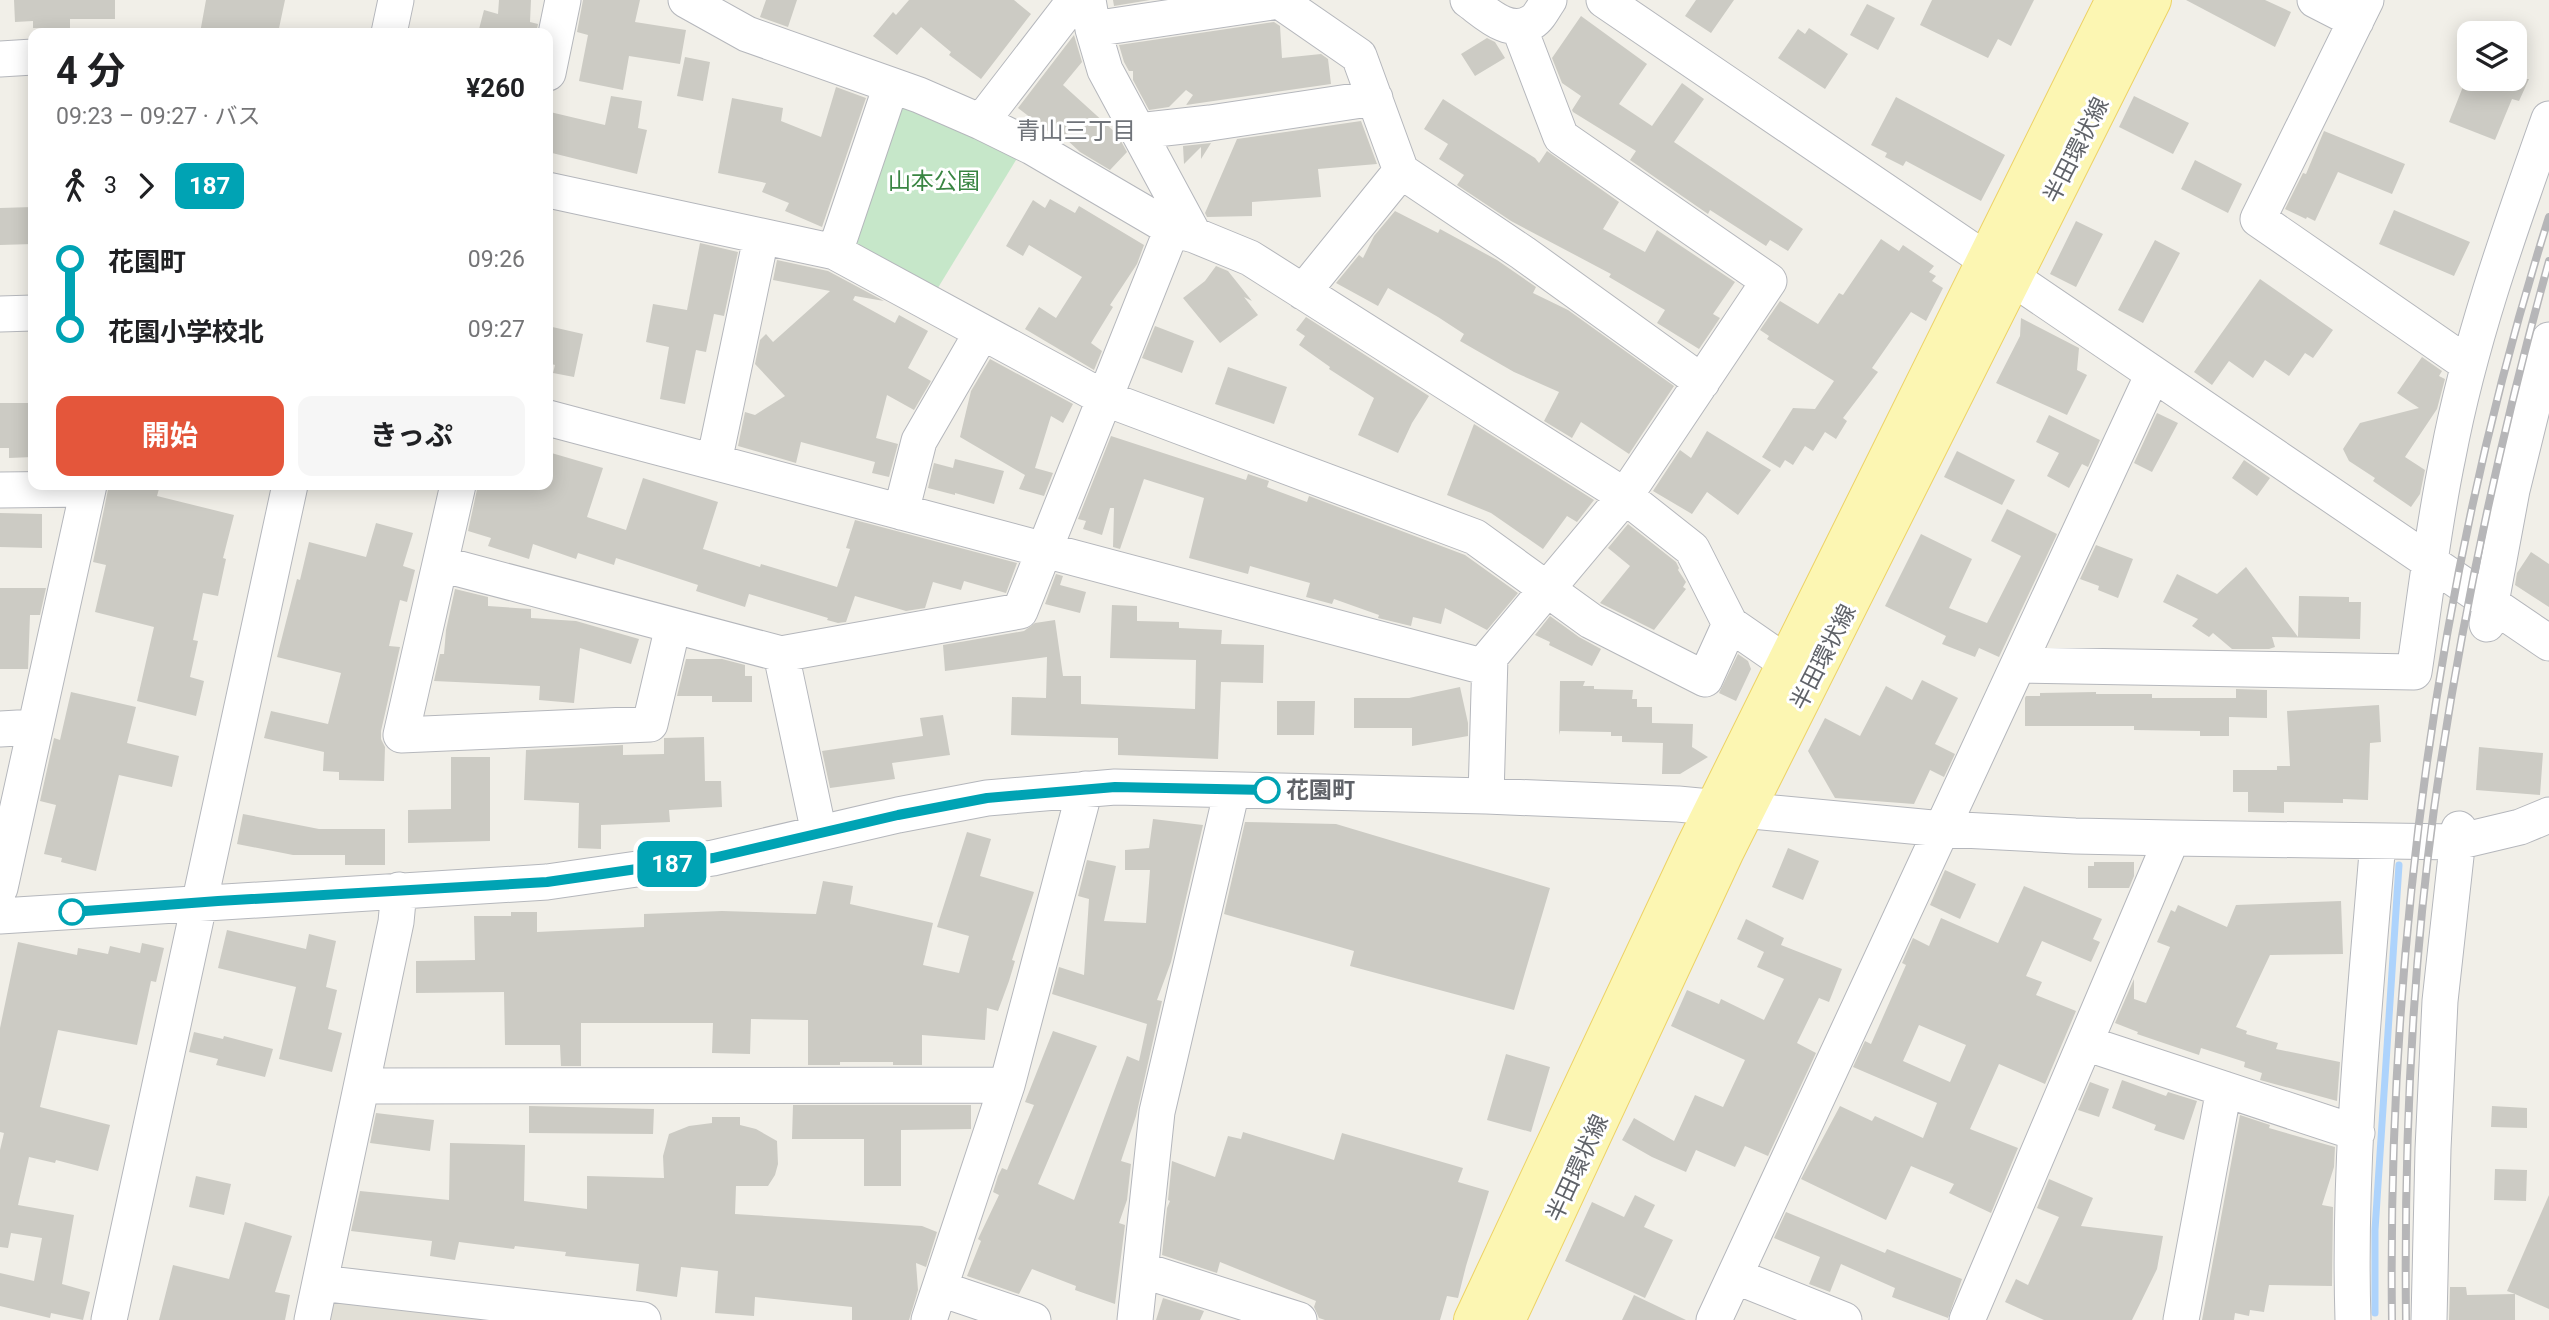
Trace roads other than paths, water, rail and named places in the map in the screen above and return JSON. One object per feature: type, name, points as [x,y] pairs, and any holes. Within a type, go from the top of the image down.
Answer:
[{"type":"main road","name":"半田環状線","points":[[1473,1320],[2001,268],[2115,0]]},
{"type":"main road","name":"半田環状線","points":[[1506,1320],[1731,808],[1785,662],[2001,268],[2152,0]]},
{"type":"street","points":[[390,28],[396,0]]},
{"type":"street","points":[[553,50],[564,0]]},
{"type":"street","points":[[685,0],[736,12],[747,34],[919,95],[981,122],[1032,147],[1183,232],[1250,258],[1625,496],[1692,549],[1730,624],[1785,662]]},
{"type":"street","points":[[981,122],[1085,10],[1279,0],[1359,56],[1401,171],[1523,253],[1702,382]]},
{"type":"street","points":[[1468,0],[1505,25],[1519,27],[1533,22],[1549,0]]},
{"type":"street","points":[[1604,0],[2431,563],[2488,615],[2549,643]]},
{"type":"street","points":[[2315,0],[2361,10],[2258,219],[2469,365]]},
{"type":"street","points":[[441,564],[781,654],[1020,611],[1104,398],[1183,232],[1138,131],[1105,71],[1085,10]]},
{"type":"street","points":[[1486,796],[1490,657],[1625,496],[1769,281],[1561,137],[1519,27]]},
{"type":"street","points":[[0,59],[28,57]]},
{"type":"street","points":[[835,252],[891,86]]},
{"type":"street","points":[[1138,131],[1374,98]]},
{"type":"street","points":[[2019,665],[2414,672],[2447,456],[2469,365],[2507,236],[2549,119]]},
{"type":"street","points":[[1303,292],[1401,171]]},
{"type":"street","points":[[553,191],[835,252],[1104,398],[1475,537],[1591,621],[1705,679],[1730,624]]},
{"type":"street","points":[[713,462],[761,238]]},
{"type":"street","points":[[0,314],[28,313]]},
{"type":"street","points":[[901,512],[919,441],[982,332]]},
{"type":"street","points":[[2488,615],[2512,490],[2543,385],[2549,340]]},
{"type":"street","points":[[1714,1320],[2153,374]]},
{"type":"street","points":[[553,419],[1489,668]]},
{"type":"street","points":[[0,490],[28,489]]},
{"type":"street","points":[[0,888],[87,490]]},
{"type":"street","points":[[109,1320],[289,490]]},
{"type":"street","points":[[457,490],[401,735],[650,724],[673,626]]},
{"type":"street","points":[[781,654],[820,833]]},
{"type":"street","points":[[0,729],[35,726]]},
{"type":"street","points":[[0,916],[547,882],[713,858],[987,798],[1115,787],[1486,796],[1731,808],[1943,829],[2172,838],[2378,841],[2520,827],[2549,815]]},
{"type":"street","points":[[1033,1320],[935,1304],[1007,1085],[1085,789]]},
{"type":"street","points":[[1136,1320],[1157,1112],[1232,790]]},
{"type":"street","points":[[2430,1320],[2433,1149],[2440,1002],[2458,835]]},
{"type":"street","points":[[1967,1320],[2172,838]]},
{"type":"street","points":[[2353,1320],[2351,1245],[2362,1029],[2378,841]]},
{"type":"street","points":[[312,1320],[397,922],[399,890]]},
{"type":"street","points":[[2085,1042],[2357,1133]]},
{"type":"street","points":[[363,1086],[1007,1085]]},
{"type":"street","points":[[2181,1320],[2224,1089]]},
{"type":"street","points":[[1142,1270],[1299,1320]]},
{"type":"street","points":[[1734,1276],[1844,1320]]},
{"type":"street","points":[[320,1283],[643,1320]]},
{"type":"waterway","points":[[2375,1313],[2375,1230],[2399,865]]},
{"type":"railway","points":[[2392,1320],[2393,1182],[2399,1042],[2410,902],[2427,762],[2449,623],[2477,485],[2510,350],[2549,217]]},
{"type":"railway","points":[[2406,1320],[2406,1192],[2411,1064],[2420,936],[2434,809],[2482,533],[2549,261]]},
{"type":"place","name":"花園町","points":[[1267,790]]},
{"type":"district","name":"青山三丁目","points":[[1076,131]]},
{"type":"park label","name":"山本公園","points":[[934,181]]}]
